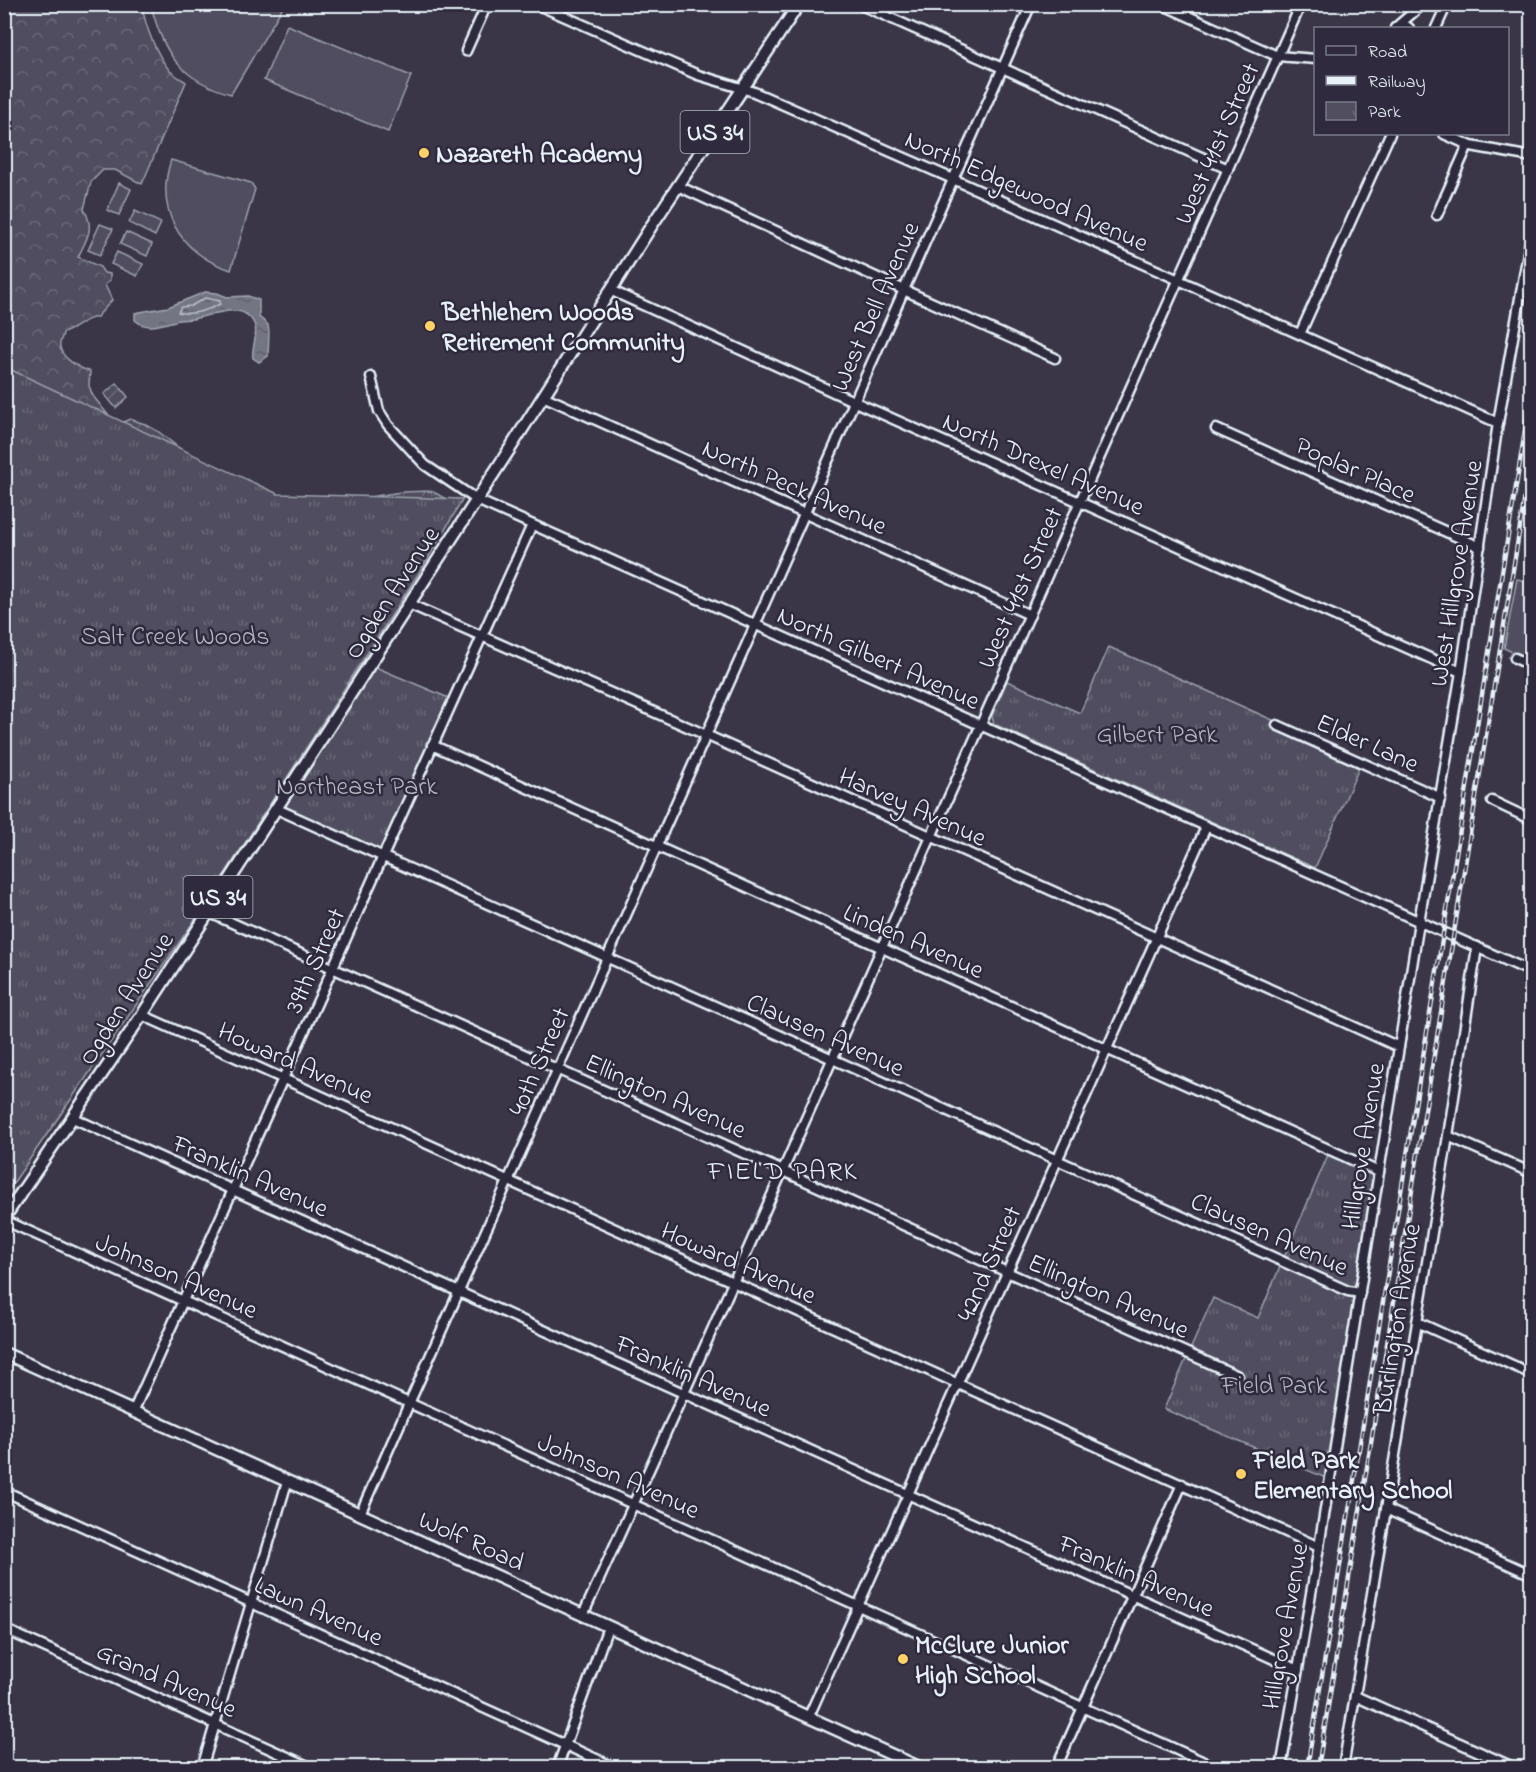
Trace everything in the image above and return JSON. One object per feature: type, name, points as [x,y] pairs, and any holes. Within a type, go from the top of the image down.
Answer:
[{"type":"main road","name":"US 34","points":[[477,500],[610,290],[799,4]]},
{"type":"main road","name":"Ogden Avenue","points":[[4,1219],[142,1016],[477,500]]},
{"type":"main road","name":"Wolf Road","points":[[4,1353],[921,1767]]},
{"type":"street","points":[[466,51],[487,4]]},
{"type":"street","name":"North Edgewood Avenue","points":[[536,4],[698,75],[745,88],[1498,423]]},
{"type":"street","points":[[859,4],[1228,169]]},
{"type":"street","name":"West Bell Avenue","points":[[756,625],[1031,4]]},
{"type":"street","points":[[1161,4],[1277,56],[1314,59]]},
{"type":"street","name":"West 41st Street","points":[[583,1615],[932,837],[1300,4]]},
{"type":"street","points":[[1402,27],[1423,4]]},
{"type":"street","points":[[1436,27],[1447,4]]},
{"type":"street","points":[[1300,334],[1390,135]]},
{"type":"street","points":[[1446,135],[1468,145],[1532,157]]},
{"type":"street","points":[[1437,215],[1468,145]]},
{"type":"street","points":[[678,186],[1055,358]]},
{"type":"street","name":"West Hillgrove Avenue","points":[[1419,922],[1461,672],[1498,423],[1532,230]]},
{"type":"street","name":"North Drexel Avenue","points":[[610,290],[854,402],[1461,672]]},
{"type":"street","name":"North Gilbert Avenue","points":[[371,377],[379,411],[388,425],[425,465],[477,500],[1531,972]]},
{"type":"street","name":"North Peck Avenue","points":[[543,396],[1030,615]]},
{"type":"street","name":"Poplar Place","points":[[1216,429],[1480,547]]},
{"type":"street","name":"39th Street","points":[[133,1412],[532,525]]},
{"type":"street","name":"Harvey Avenue","points":[[409,604],[1399,1047]]},
{"type":"street","name":"40th Street","points":[[360,1514],[756,625]]},
{"type":"street","points":[[1515,658],[1532,666]]},
{"type":"street","name":"Elder Lane","points":[[1277,725],[1441,798]]},
{"type":"street","name":"Linden Avenue","points":[[432,746],[1379,1172]]},
{"type":"street","points":[[1492,801],[1532,820]]},
{"type":"street","name":"Clausen Avenue","points":[[277,809],[1057,1161],[1348,1291],[1360,1293]]},
{"type":"street","name":"42nd Street","points":[[809,1716],[1206,827]]},
{"type":"street","name":"Ellington Avenue","points":[[208,912],[1238,1376]]},
{"type":"street","name":"Hillgrove Avenue","points":[[1281,1767],[1319,1547],[1419,922]]},
{"type":"street","name":"Burlington Avenue","points":[[1343,1767],[1448,1136],[1477,947]]},
{"type":"street","points":[[1531,972],[1532,958]]},
{"type":"street","name":"Howard Avenue","points":[[142,1016],[1319,1547]]},
{"type":"street","name":"Franklin Avenue","points":[[73,1118],[1298,1670]]},
{"type":"street","points":[[1448,1136],[1532,1173]]},
{"type":"street","name":"Johnson Avenue","points":[[4,1219],[858,1607],[1217,1767]]},
{"type":"street","points":[[1417,1322],[1532,1374]]},
{"type":"street","points":[[202,1767],[287,1482]]},
{"type":"street","points":[[1056,1767],[1182,1484]]},
{"type":"street","name":"Lawn Avenue","points":[[4,1491],[616,1767]]},
{"type":"street","points":[[1386,1509],[1532,1575]]},
{"type":"street","points":[[557,1767],[608,1627]]},
{"type":"street","name":"Grand Avenue","points":[[4,1629],[312,1767]]},
{"type":"street","points":[[1355,1695],[1515,1767]]},
{"type":"green space","name":"Salt Creek Woods","points":[[5,5],[142,5],[148,31],[160,56],[170,71],[186,82],[142,184],[115,170],[103,170],[91,182],[84,209],[89,228],[87,239],[78,257],[100,267],[104,273],[110,274],[110,280],[105,285],[112,300],[97,317],[63,333],[60,348],[70,361],[90,371],[89,386],[93,396],[116,425],[130,419],[145,424],[189,456],[288,504],[432,491],[453,503],[5,1186]]},
{"type":"green space","points":[[151,5],[284,5],[231,94],[199,81],[177,63],[162,38]]},
{"type":"green space","points":[[287,25],[411,76],[388,132],[264,80]]},
{"type":"green space","points":[[171,160],[251,183],[255,189],[231,270],[213,263],[198,253],[176,228],[169,213],[166,196]]},
{"type":"green space","points":[[119,183],[131,189],[119,215],[107,210]]},
{"type":"green space","points":[[135,211],[161,223],[155,236],[129,223]]},
{"type":"green space","points":[[100,224],[113,229],[100,255],[88,250]]},
{"type":"green space","points":[[126,232],[152,244],[147,256],[120,244]]},
{"type":"green space","points":[[117,252],[143,264],[137,276],[111,264]]},
{"type":"green space","name":"Salt Creek Woods","points":[[5,367],[278,494],[463,499],[424,565],[203,908],[5,1195]]},
{"type":"green space","points":[[117,383],[128,397],[116,408],[104,394]]},
{"type":"green space","points":[[1517,579],[1531,582],[1531,661],[1504,648]]},
{"type":"green space","name":"Gilbert Park","points":[[1109,647],[1277,722],[1274,730],[1359,768],[1315,868],[994,724],[992,716],[1007,681],[1080,713]]},
{"type":"green space","name":"Northeast Park","points":[[373,666],[451,699],[382,853],[282,807]]},
{"type":"green space","name":"Field Park","points":[[1328,1155],[1373,1174],[1328,1479],[1164,1409],[1213,1298],[1258,1318]]},
{"type":"water","points":[[205,292],[227,297],[248,296],[259,300],[259,317],[268,325],[268,356],[259,362],[253,358],[255,326],[244,313],[237,311],[221,312],[156,326],[140,324],[135,320],[135,313],[168,307]]},
{"type":"railway","points":[[1307,1768],[1532,388]]},
{"type":"railway","points":[[1318,1768],[1532,453]]},
{"type":"place","name":"Nazareth Academy","points":[[424,153]]},
{"type":"place","name":"Bethlehem Woods Retirement Community","points":[[430,326]]},
{"type":"place","name":"Field Park Elementary School","points":[[1241,1474]]},
{"type":"place","name":"McClure Junior High School","points":[[903,1659]]},
{"type":"district","name":"FIELD PARK","points":[[783,1170]]}]
